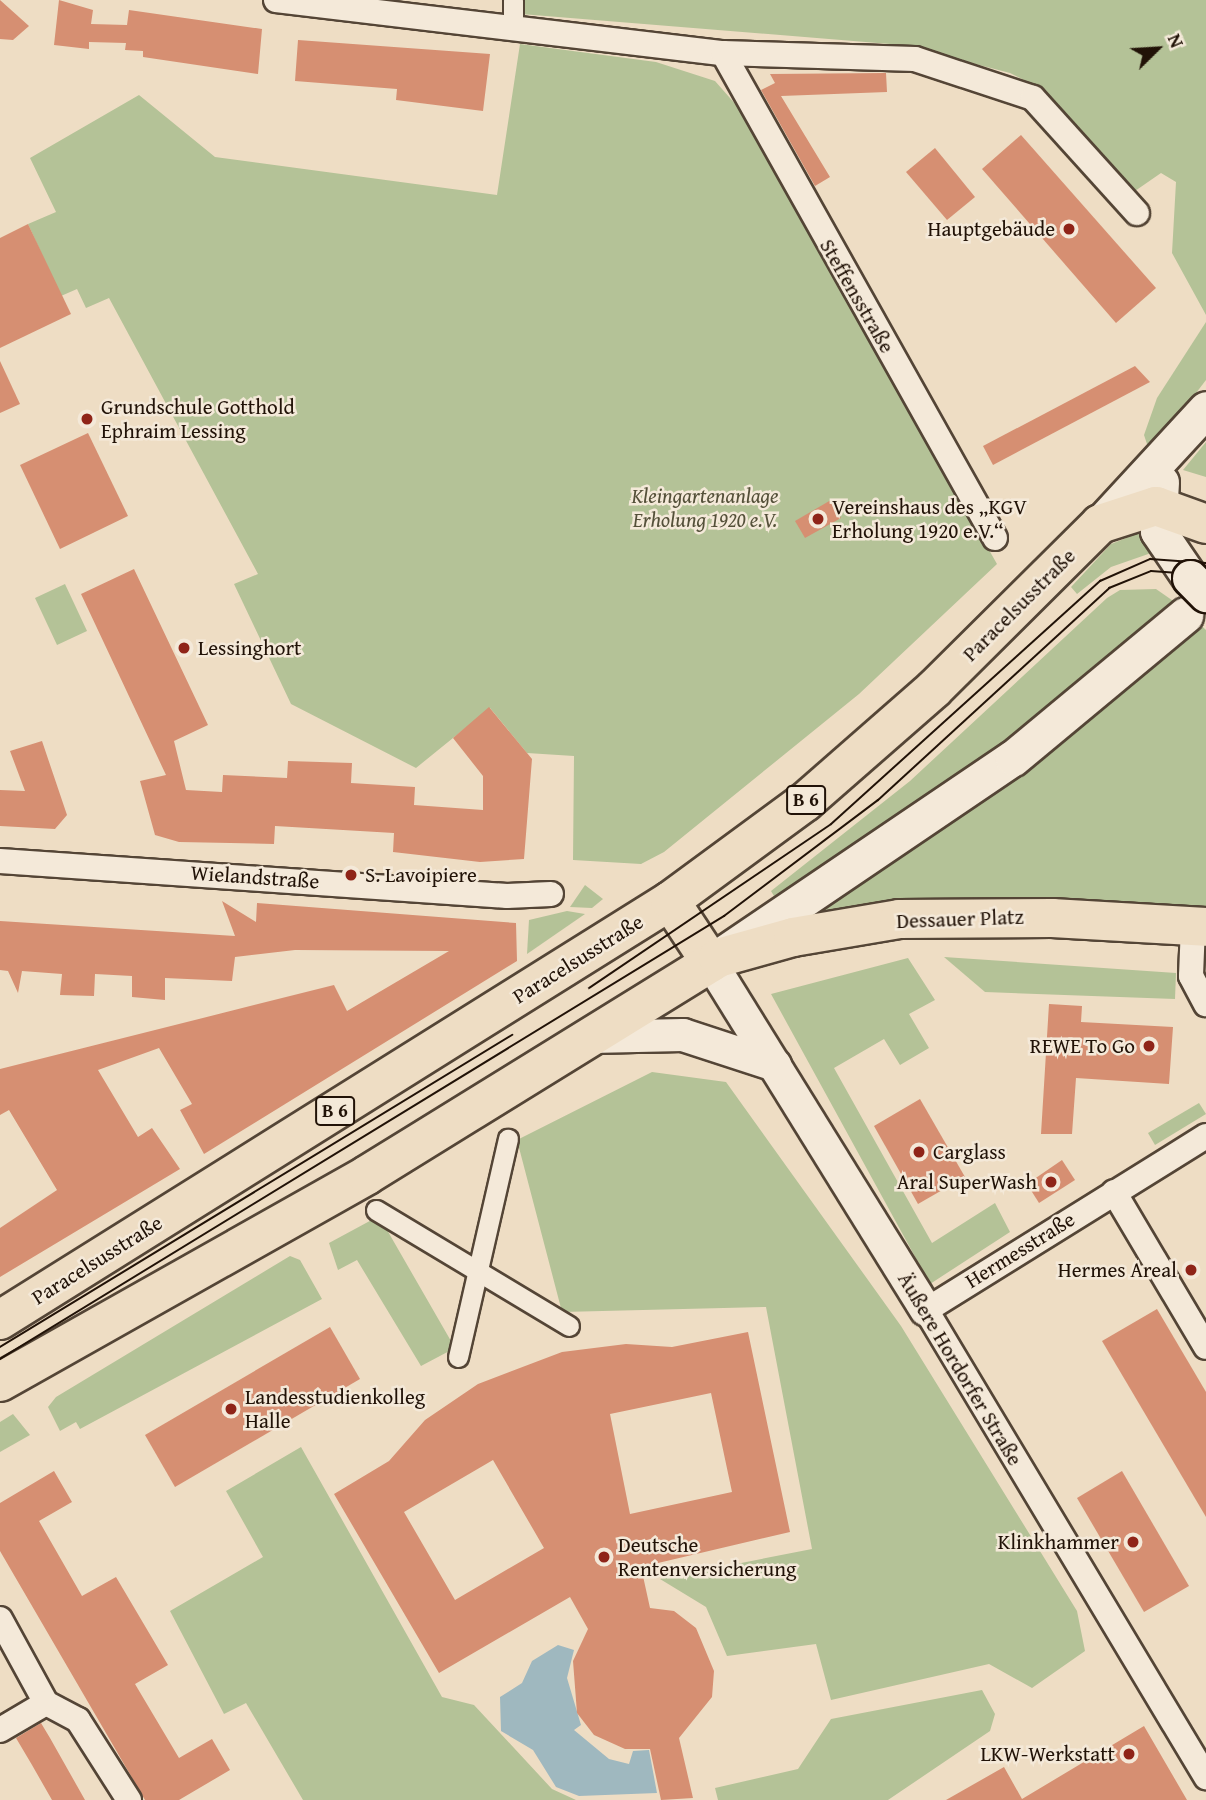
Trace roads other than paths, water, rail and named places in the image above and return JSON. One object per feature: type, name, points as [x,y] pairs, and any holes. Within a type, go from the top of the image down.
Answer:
[{"type":"main road","name":"Paracelsusstraße","points":[[0,1320],[670,901],[805,802],[924,698],[1174,450],[1206,410]]},
{"type":"main road","points":[[0,1382],[367,1175],[715,961],[1072,713],[1194,596],[1163,543],[1156,506],[1174,450]]},
{"type":"main road","name":"Paracelsusstraße","points":[[1100,524],[1156,506]]},
{"type":"main road","points":[[1156,506],[1206,524]]},
{"type":"main road","points":[[670,901],[715,961]]},
{"type":"main road","name":"Dessauer Platz","points":[[715,961],[793,937],[899,919],[1025,917],[1200,927]]},
{"type":"street","points":[[276,0],[723,53],[915,59],[1012,87],[1051,111],[1137,213]]},
{"type":"street","points":[[513,0],[513,27]]},
{"type":"street","name":"Steffensstraße","points":[[723,53],[995,538]]},
{"type":"street","name":"Wielandstraße","points":[[0,861],[518,897],[551,894]]},
{"type":"street","points":[[1200,927],[1191,976],[1206,1004]]},
{"type":"street","name":"Äußere Hordorfer Straße","points":[[715,961],[775,1065],[926,1310],[1206,1777]]},
{"type":"street","points":[[591,1037],[683,1035],[775,1065]]},
{"type":"street","name":"Hermesstraße","points":[[926,1310],[1206,1136]]},
{"type":"street","points":[[458,1357],[508,1139]]},
{"type":"street","points":[[1114,1192],[1206,1347]]},
{"type":"street","points":[[376,1210],[569,1326]]},
{"type":"street","points":[[0,1619],[46,1703],[78,1720],[130,1800]]},
{"type":"street","points":[[0,1730],[46,1703]]},
{"type":"water","points":[[558,1645],[574,1650],[567,1678],[581,1725],[574,1730],[609,1759],[629,1764],[633,1751],[649,1750],[657,1793],[579,1796],[556,1787],[533,1750],[501,1731],[500,1697],[522,1683],[532,1661]]},
{"type":"tram line","points":[[589,988],[831,824],[1100,581],[1150,559],[1206,563]]},
{"type":"tram line","points":[[0,1359],[724,916],[878,800],[1109,588],[1151,571],[1206,575]]},
{"type":"tram line","points":[[0,1347],[512,1035]]},
{"type":"place","name":"Hauptgebäude","points":[[1069,229]]},
{"type":"place","name":"Grundschule Gotthold Ephraim Lessing","points":[[87,419]]},
{"type":"place","name":"Vereinshaus des „KGV Erholung 1920 e.V.“","points":[[818,519]]},
{"type":"place","name":"Lessinghort","points":[[184,648]]},
{"type":"place","name":"S. Lavoipiere","points":[[351,875]]},
{"type":"place","name":"REWE To Go","points":[[1149,1046]]},
{"type":"place","name":"Carglass","points":[[919,1152]]},
{"type":"place","name":"Aral SuperWash","points":[[1051,1182]]},
{"type":"place","name":"Hermes Areal","points":[[1191,1270]]},
{"type":"place","name":"Landesstudienkolleg Halle","points":[[231,1409]]},
{"type":"place","name":"Klinkhammer","points":[[1133,1542]]},
{"type":"place","name":"Deutsche Rentenversicherung","points":[[604,1557]]},
{"type":"place","name":"LKW-Werkstatt","points":[[1129,1754]]},
{"type":"park label","name":"Kleingartenanlage Erholung 1920 e.V.","points":[[705,508]]}]
